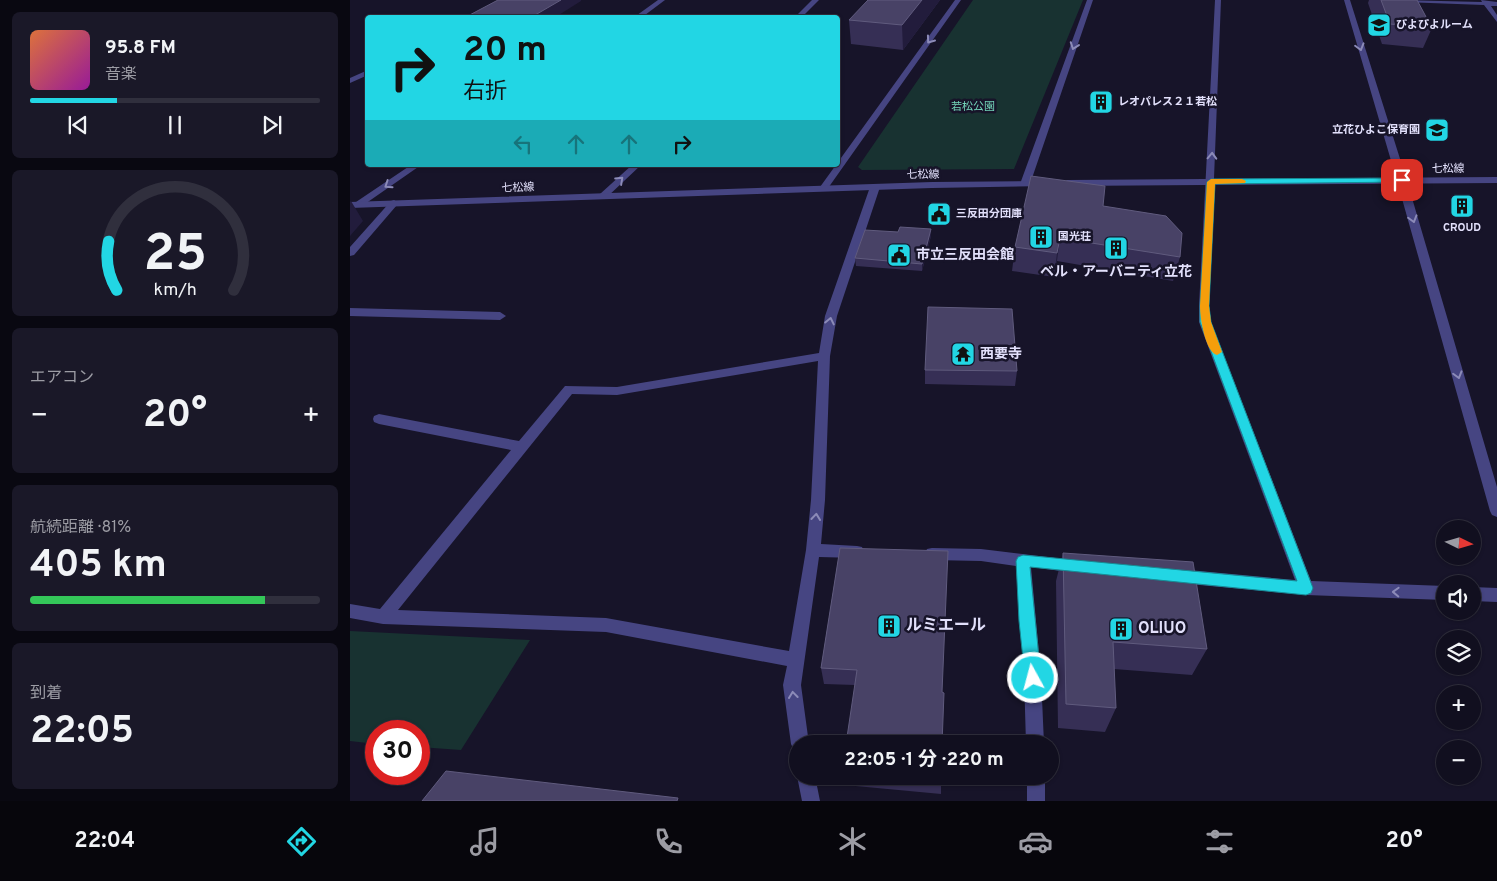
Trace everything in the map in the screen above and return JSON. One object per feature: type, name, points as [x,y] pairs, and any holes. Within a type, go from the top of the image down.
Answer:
[{"type":"street","points":[[640,15],[662,0]]},
{"type":"street","points":[[800,15],[816,0]]},
{"type":"street","points":[[840,165],[958,0]]},
{"type":"street","points":[[1025,184],[1090,0]]},
{"type":"street","points":[[1218,0],[1204,306],[1206,322],[1306,588]]},
{"type":"street","points":[[1347,0],[1402,180],[1497,511]]},
{"type":"street","points":[[1403,0],[1497,4]]},
{"type":"street","points":[[1485,2],[1497,20]]},
{"type":"street","points":[[350,81],[365,74]]},
{"type":"street","points":[[355,204],[415,167]]},
{"type":"street","points":[[603,196],[635,167]]},
{"type":"street","points":[[823,189],[839,167]]},
{"type":"street","name":"七松線","points":[[355,204],[875,187],[1497,180]]},
{"type":"street","points":[[799,735],[792,686],[813,550],[818,500],[824,356],[831,316],[875,187]]},
{"type":"street","points":[[350,254],[394,203]]},
{"type":"street","points":[[350,312],[500,316]]},
{"type":"street","points":[[383,617],[569,389],[617,392],[824,356]]},
{"type":"street","points":[[380,418],[521,446]]},
{"type":"street","points":[[813,550],[870,552]]},
{"type":"street","points":[[917,554],[981,555],[1091,567]]},
{"type":"street","points":[[1023,561],[1026,621],[1035,697],[1036,735]]},
{"type":"street","points":[[1160,574],[1306,588],[1436,593]]},
{"type":"street","points":[[1481,594],[1497,595]]},
{"type":"street","points":[[350,611],[383,617],[606,625],[797,660]]},
{"type":"street","points":[[808,785],[811,801]]},
{"type":"street","points":[[1036,785],[1036,801]]},
{"type":"green space","name":"若松公園","points":[[973,0],[1083,0],[1014,169],[862,170],[858,167]]},
{"type":"green space","points":[[350,631],[530,640],[461,750],[430,748],[430,720],[365,720],[365,743],[350,741]]},
{"type":"building","points":[[498,0],[561,0],[535,15],[470,15]]},
{"type":"building","points":[[868,0],[922,0],[902,25],[849,20]]},
{"type":"building","points":[[1381,0],[1417,0],[1432,28],[1390,24]]},
{"type":"building","points":[[1031,176],[1105,186],[1103,206],[1166,216],[1182,233],[1180,257],[1060,238],[1057,253],[1015,247]]},
{"type":"building","points":[[900,227],[931,229],[922,264],[855,258],[865,230],[898,232]]},
{"type":"building","name":"西要寺","points":[[928,307],[1012,309],[1017,371],[925,370]]},
{"type":"building","name":"ルミエール","points":[[840,548],[948,551],[942,692],[944,693],[942,735],[847,735],[857,670],[821,668]]},
{"type":"building","name":"OLIUO","points":[[1063,553],[1193,562],[1207,649],[1113,642],[1116,708],[1066,704]]},
{"type":"building","points":[[446,771],[678,798],[677,801],[422,801]]},
{"type":"slow traffic","points":[[1217,352],[1206,322],[1204,306],[1211,182],[1242,181]]},
{"type":"place","name":"ぴよぴよルーム","points":[[1379,25]]},
{"type":"place","name":"レオパレス２１若松","points":[[1101,102]]},
{"type":"place","name":"立花ひよこ保育園","points":[[1437,130]]},
{"type":"place","name":"CROUD","points":[[1462,206]]},
{"type":"place","name":"三反田分団庫","points":[[939,214]]},
{"type":"place","name":"国光荘","points":[[1041,237]]},
{"type":"place","name":"ベル・アーバニティ立花","points":[[1116,248]]},
{"type":"place","name":"市立三反田会館","points":[[899,255]]},
{"type":"place","name":"西要寺","points":[[963,354]]},
{"type":"place","name":"ルミエール","points":[[889,626]]},
{"type":"place","name":"OLIUO","points":[[1121,629]]},
{"type":"route","points":[[1033,678],[1026,621],[1023,561],[1306,588],[1206,322],[1204,306],[1211,182],[1402,180]]}]
